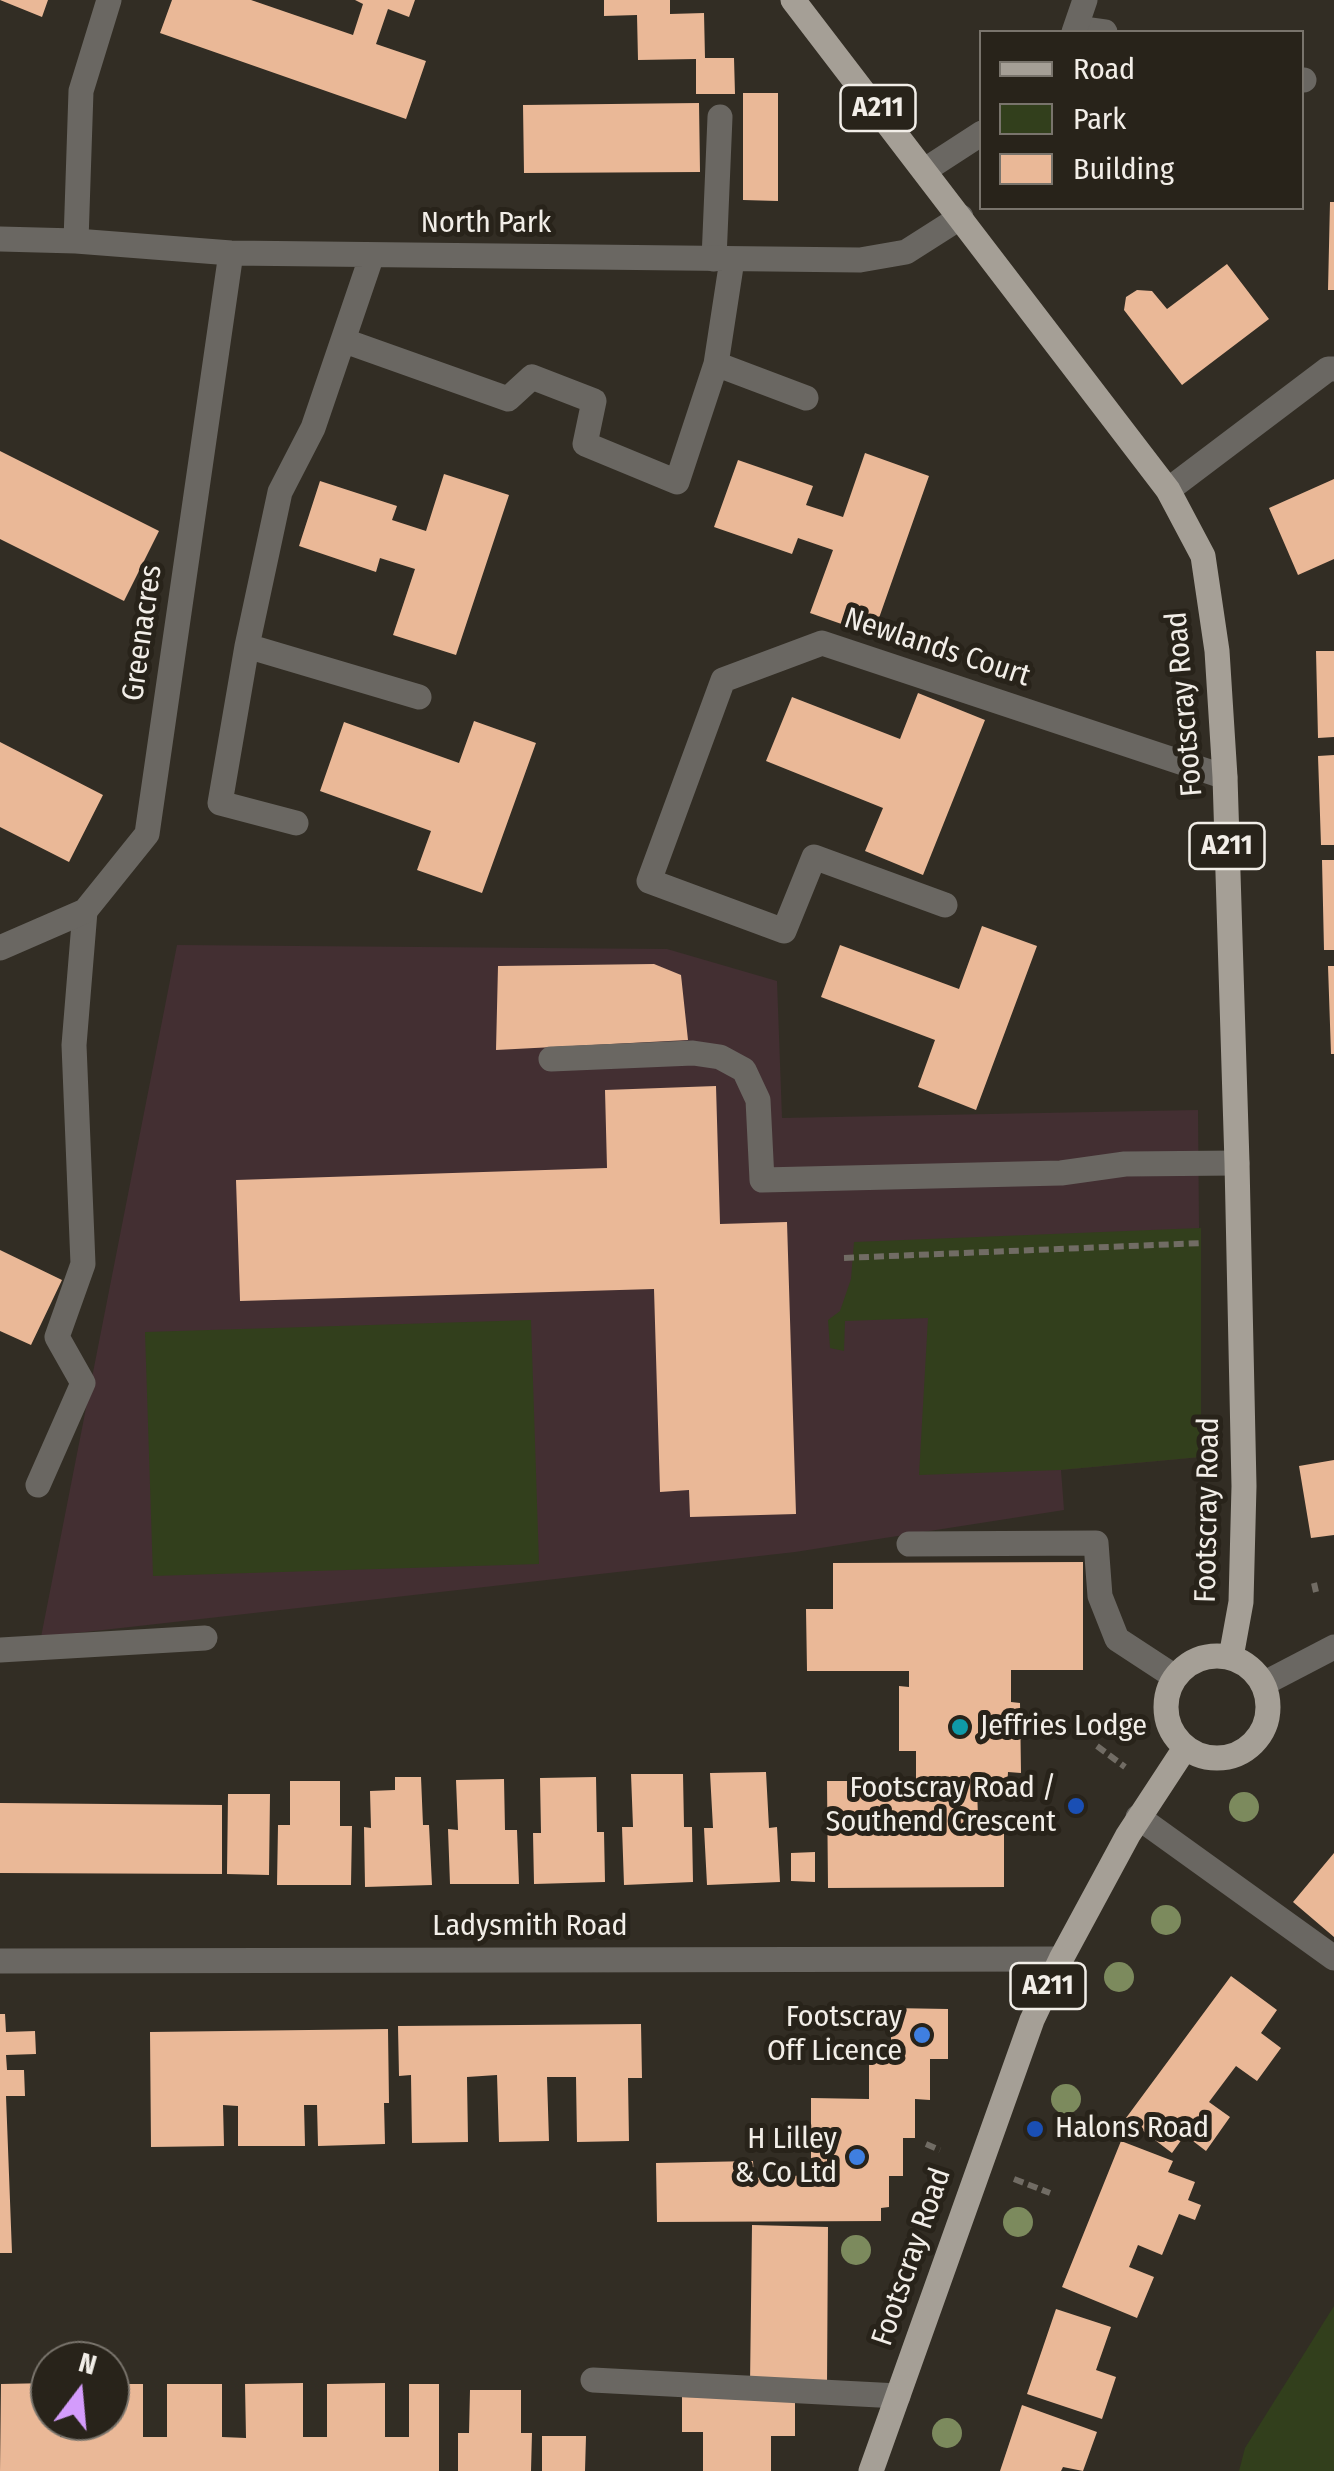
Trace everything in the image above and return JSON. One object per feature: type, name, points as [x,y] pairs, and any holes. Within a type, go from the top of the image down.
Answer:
[{"type":"main road","name":"Footscray Road","points":[[794,0],[1168,490],[1203,556],[1217,651],[1225,777],[1237,1163],[1244,1486],[1241,1602],[1230,1657]]},
{"type":"main road","points":[[1213,1655],[1230,1657],[1255,1670],[1264,1684],[1268,1704],[1266,1723],[1256,1741],[1241,1753],[1222,1759],[1202,1757],[1184,1748],[1172,1735],[1166,1718],[1165,1700],[1175,1677],[1196,1659],[1213,1655]]},
{"type":"main road","name":"Footscray Road","points":[[871,2471],[1032,2020],[1060,1958],[1138,1817],[1184,1748]]},
{"type":"street","points":[[76,241],[81,90],[109,0]]},
{"type":"street","points":[[1075,30],[1085,0]]},
{"type":"street","points":[[346,341],[508,400],[532,377],[594,400],[585,444],[677,482],[716,364],[724,260],[720,117]]},
{"type":"street","points":[[926,170],[979,135]]},
{"type":"street","name":"North Park","points":[[0,239],[372,256],[860,260],[906,252],[961,218]]},
{"type":"street","name":"Greenacres","points":[[0,948],[85,911],[146,834],[231,252]]},
{"type":"street","points":[[296,823],[220,804],[247,646],[280,492],[313,428],[372,256]]},
{"type":"street","points":[[716,364],[806,398]]},
{"type":"street","points":[[1168,490],[1328,369],[1334,369]]},
{"type":"street","name":"Newlands Court","points":[[945,905],[814,857],[784,931],[648,882],[724,680],[822,644],[1225,777]]},
{"type":"street","points":[[247,646],[420,697]]},
{"type":"street","points":[[38,1485],[83,1383],[57,1336],[83,1264],[74,1045],[85,911]]},
{"type":"street","points":[[551,1060],[694,1053],[720,1057],[744,1070],[758,1100],[762,1180],[1237,1163]]},
{"type":"street","points":[[908,1544],[1096,1542],[1100,1596],[1117,1639],[1175,1677]]},
{"type":"street","points":[[0,1650],[206,1638]]},
{"type":"street","points":[[1264,1684],[1334,1646]]},
{"type":"street","points":[[1138,1817],[1334,1958]]},
{"type":"street","name":"Ladysmith Road","points":[[0,1961],[1060,1958]]},
{"type":"street","points":[[594,2380],[898,2396]]},
{"type":"path","points":[[844,1258],[1208,1242]]},
{"type":"path","points":[[1097,1746],[1124,1768]]},
{"type":"path","points":[[926,2144],[940,2150]]},
{"type":"path","points":[[1013,2179],[1050,2193]]},
{"type":"shaded area","points":[[177,945],[667,949],[777,981],[782,1118],[1198,1110],[1201,1457],[1061,1470],[1064,1510],[795,1552],[41,1637]]},
{"type":"green space","points":[[1201,1228],[1201,1457],[1060,1470],[919,1475],[928,1318],[845,1321],[844,1351],[830,1348],[828,1320],[840,1311],[851,1279],[854,1242]]},
{"type":"green space","points":[[531,1320],[539,1564],[153,1576],[145,1332]]},
{"type":"green space","points":[[1334,2306],[1334,2471],[1239,2471],[1245,2448]]},
{"type":"building","points":[[0,0],[48,0],[42,17]]},
{"type":"building","points":[[172,0],[251,0],[353,35],[363,4],[355,0],[415,0],[409,17],[388,9],[376,44],[426,61],[406,119],[160,33]]},
{"type":"building","points":[[604,0],[670,0],[670,14],[704,13],[705,58],[734,58],[735,94],[696,94],[696,59],[638,60],[637,15],[604,16]]},
{"type":"building","points":[[743,93],[778,93],[778,201],[743,200]]},
{"type":"building","points":[[699,103],[700,172],[524,173],[523,105]]},
{"type":"building","points":[[1330,202],[1334,202],[1334,290],[1328,290]]},
{"type":"building","points":[[1227,264],[1269,319],[1182,385],[1124,310],[1126,297],[1137,290],[1152,291],[1167,309]]},
{"type":"building","points":[[0,451],[159,531],[124,601],[0,539]]},
{"type":"building","points":[[865,453],[929,476],[873,635],[810,613],[833,550],[798,538],[792,554],[714,527],[738,460],[813,486],[806,505],[843,517]]},
{"type":"building","points":[[444,474],[509,495],[456,655],[393,635],[415,569],[380,558],[376,572],[299,546],[320,481],[397,506],[392,520],[426,531]]},
{"type":"building","points":[[1334,479],[1334,559],[1298,575],[1269,508]]},
{"type":"building","points":[[1316,651],[1334,651],[1334,737],[1318,738]]},
{"type":"building","points":[[918,693],[985,720],[923,875],[865,851],[883,808],[766,761],[792,697],[900,739]]},
{"type":"building","points":[[474,721],[536,743],[482,893],[417,870],[431,831],[320,791],[344,722],[459,763]]},
{"type":"building","points":[[0,742],[103,795],[69,862],[0,827]]},
{"type":"building","points":[[1334,755],[1334,845],[1321,845],[1318,756]]},
{"type":"building","points":[[1322,860],[1334,860],[1334,950],[1324,950]]},
{"type":"building","points":[[982,926],[1037,946],[976,1110],[918,1087],[935,1040],[821,997],[840,945],[959,989]]},
{"type":"building","points":[[654,964],[681,975],[688,1040],[496,1050],[498,966]]},
{"type":"building","points":[[1328,966],[1334,966],[1334,1054],[1331,1054]]},
{"type":"building","points":[[716,1086],[720,1224],[787,1222],[796,1514],[690,1517],[689,1490],[660,1492],[654,1289],[240,1301],[236,1180],[607,1168],[605,1090]]},
{"type":"building","points":[[0,1250],[62,1280],[31,1345],[0,1331]]},
{"type":"building","points":[[1334,1460],[1334,1535],[1311,1538],[1299,1466]]},
{"type":"building","name":"Jeffries Lodge","points":[[1083,1562],[1083,1670],[1011,1670],[1011,1702],[1020,1703],[1021,1773],[1008,1772],[1007,1789],[977,1789],[978,1817],[1004,1817],[1004,1887],[828,1888],[827,1781],[895,1781],[895,1787],[916,1787],[916,1751],[899,1751],[899,1686],[909,1687],[909,1671],[807,1671],[806,1609],[833,1609],[833,1563]]},
{"type":"building","points":[[766,1772],[769,1828],[777,1827],[780,1882],[707,1885],[704,1828],[713,1828],[710,1773]]},
{"type":"building","points":[[631,1774],[683,1774],[684,1827],[692,1827],[693,1882],[624,1885],[622,1827],[633,1827]]},
{"type":"building","points":[[395,1777],[421,1777],[423,1825],[429,1825],[432,1885],[365,1887],[364,1827],[371,1828],[370,1791],[395,1790]]},
{"type":"building","points":[[596,1777],[597,1832],[604,1832],[605,1882],[534,1884],[533,1833],[541,1833],[540,1778]]},
{"type":"building","points":[[504,1779],[505,1830],[517,1830],[519,1884],[450,1884],[448,1829],[458,1830],[456,1780]]},
{"type":"building","points":[[290,1781],[340,1781],[340,1826],[352,1826],[351,1885],[277,1885],[278,1825],[290,1825]]},
{"type":"building","points":[[228,1794],[270,1794],[269,1875],[227,1874]]},
{"type":"building","points":[[0,1803],[222,1805],[222,1874],[0,1873]]},
{"type":"building","points":[[815,1852],[815,1882],[791,1881],[791,1853]]},
{"type":"building","points":[[1334,1853],[1334,1937],[1293,1902]]},
{"type":"building","points":[[1231,1976],[1277,2010],[1261,2033],[1281,2048],[1257,2081],[1236,2066],[1209,2102],[1230,2117],[1206,2151],[1185,2135],[1172,2153],[1126,2118]]},
{"type":"building","points":[[891,2008],[948,2009],[948,2059],[930,2059],[930,2100],[915,2099],[915,2138],[903,2138],[903,2176],[889,2176],[889,2207],[881,2208],[881,2221],[657,2222],[656,2163],[753,2161],[754,2178],[811,2175],[811,2098],[869,2099],[869,2059],[891,2058]]},
{"type":"building","points":[[0,2014],[5,2014],[6,2032],[35,2031],[36,2054],[6,2055],[7,2070],[24,2070],[25,2096],[6,2096],[12,2253],[0,2253]]},
{"type":"building","points":[[641,2024],[642,2078],[628,2078],[629,2141],[577,2142],[576,2077],[547,2077],[549,2141],[499,2142],[497,2075],[467,2077],[468,2142],[412,2143],[411,2075],[399,2076],[398,2026]]},
{"type":"building","points":[[388,2029],[385,2144],[318,2146],[317,2105],[304,2105],[305,2146],[238,2146],[238,2106],[223,2105],[224,2146],[151,2147],[150,2032]]},
{"type":"building","points":[[1121,2141],[1173,2161],[1168,2172],[1195,2182],[1188,2200],[1201,2205],[1195,2220],[1179,2214],[1162,2255],[1138,2245],[1129,2267],[1154,2277],[1137,2318],[1062,2287]]},
{"type":"building","points":[[752,2225],[828,2227],[827,2386],[750,2385]]},
{"type":"building","points":[[1056,2309],[1111,2327],[1096,2370],[1116,2377],[1102,2419],[1027,2394]]},
{"type":"building","points":[[30,2383],[30,2441],[130,2441],[130,2384],[143,2384],[143,2437],[167,2437],[167,2384],[222,2384],[222,2437],[246,2438],[245,2384],[303,2383],[303,2437],[327,2437],[327,2384],[385,2383],[385,2437],[409,2437],[409,2384],[439,2384],[439,2471],[0,2471],[1,2384]]},
{"type":"building","points":[[470,2390],[521,2390],[521,2433],[532,2433],[531,2471],[458,2471],[458,2433],[469,2433]]},
{"type":"building","points":[[682,2397],[795,2398],[795,2436],[771,2436],[771,2471],[703,2471],[703,2432],[682,2432]]},
{"type":"building","points":[[1022,2405],[1097,2432],[1083,2471],[1063,2467],[1061,2471],[1000,2471]]},
{"type":"building","points":[[542,2436],[586,2436],[585,2471],[542,2471]]},
{"type":"place","name":"Jeffries Lodge","points":[[960,1727]]},
{"type":"place","name":"Footscray Road / Southend Crescent","points":[[1076,1806]]},
{"type":"place","name":"Footscray Off Licence","points":[[922,2035]]},
{"type":"place","name":"Halons Road","points":[[1035,2129]]},
{"type":"place","name":"H Lilley & Co Ltd","points":[[857,2157]]}]
